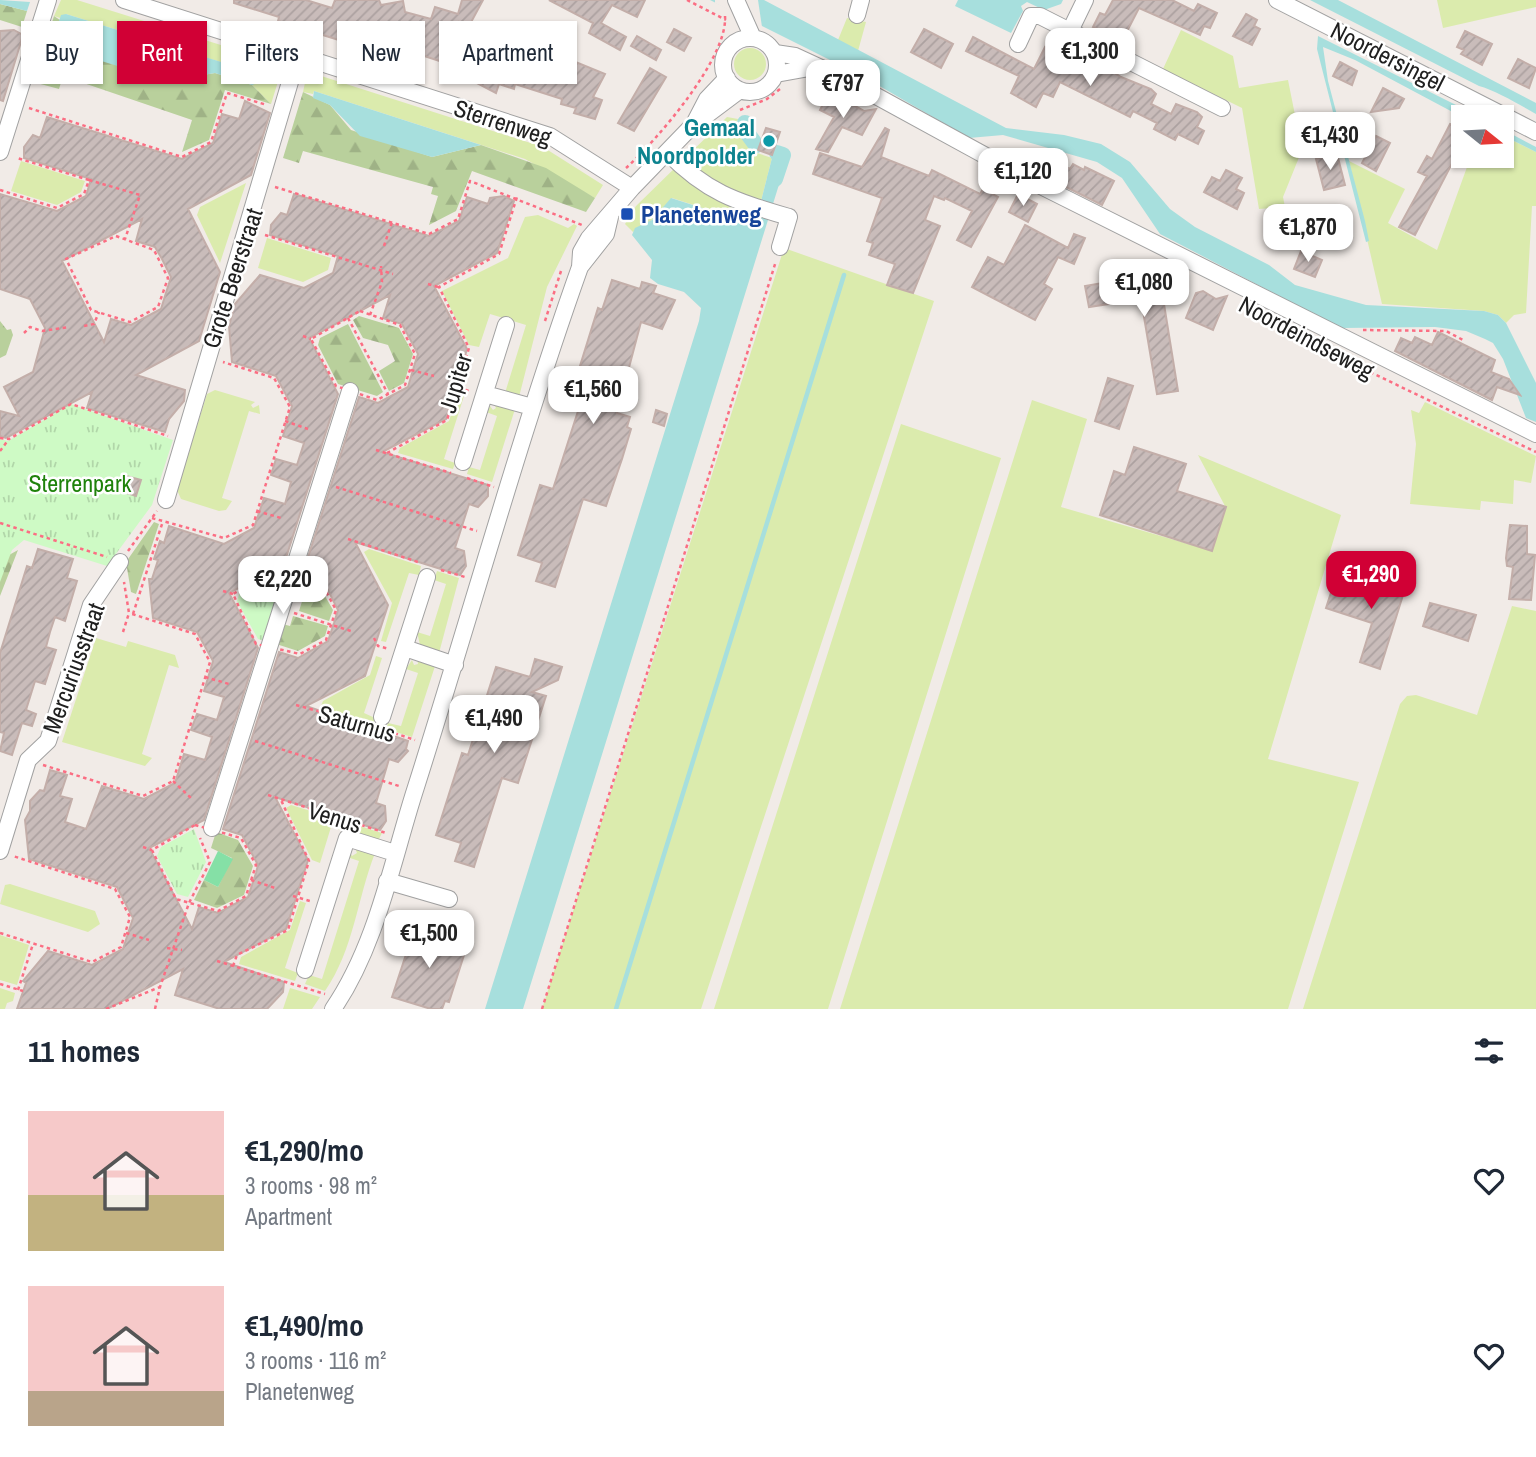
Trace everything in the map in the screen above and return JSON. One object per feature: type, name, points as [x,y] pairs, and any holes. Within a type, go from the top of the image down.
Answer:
[{"type":"street","points":[[0,152],[48,0]]},
{"type":"street","name":"Sterrenweg","points":[[124,0],[221,31]]},
{"type":"street","points":[[1070,31],[1084,0]]},
{"type":"street","name":"Noordersingel","points":[[1277,0],[1536,132]]},
{"type":"street","points":[[738,10],[746,40]]},
{"type":"street","points":[[1018,44],[1034,15],[1222,108]]},
{"type":"street","points":[[733,84],[724,57],[746,40],[768,44],[775,53],[780,80]]},
{"type":"street","name":"Noordeindseweg","points":[[775,53],[795,56],[847,80],[961,145],[1337,346],[1536,434]]},
{"type":"street","name":"Sterrenweg","points":[[323,63],[550,136],[632,188]]},
{"type":"street","points":[[733,84],[759,91],[771,83],[815,66]]},
{"type":"street","name":"Grote Beerstraat","points":[[166,500],[206,357],[262,183],[290,84]]},
{"type":"street","points":[[330,1002],[354,977],[387,881],[532,407],[580,267],[606,234],[610,217],[632,188],[733,84]]},
{"type":"street","points":[[667,152],[693,178],[721,195],[789,217],[780,247]]},
{"type":"street","name":"Jupiter","points":[[463,462],[506,325]]},
{"type":"street","points":[[212,828],[350,391]]},
{"type":"street","name":"Jupiter","points":[[485,394],[532,407]]},
{"type":"street","name":"Mercuriusstraat","points":[[6,853],[28,760],[48,741],[91,605],[120,562]]},
{"type":"street","name":"Saturnus","points":[[382,717],[427,577]]},
{"type":"street","points":[[405,648],[455,665]]},
{"type":"street","name":"Venus","points":[[305,970],[347,838],[395,853]]},
{"type":"street","points":[[387,881],[449,899]]},
{"type":"path","points":[[616,177],[653,142],[699,80],[723,35],[726,20],[687,0]]},
{"type":"path","points":[[699,80],[733,110],[767,99],[780,80]]},
{"type":"path","points":[[16,104],[182,157],[211,142],[227,93],[272,107]]},
{"type":"path","points":[[17,158],[140,195],[125,239]]},
{"type":"path","points":[[0,190],[57,208],[84,194],[89,180]]},
{"type":"path","points":[[262,183],[429,234],[458,219],[470,181],[586,226]]},
{"type":"path","points":[[428,284],[439,287],[499,254],[517,197]]},
{"type":"path","points":[[384,246],[392,222]]},
{"type":"path","points":[[265,235],[393,274]]},
{"type":"path","points":[[116,236],[154,250],[168,278],[158,307],[130,322],[99,312],[91,310],[66,260],[116,236]]},
{"type":"path","points":[[542,1009],[780,247]]},
{"type":"path","points":[[311,339],[360,311],[370,315],[382,282],[381,266]]},
{"type":"path","name":"Jupiter","points":[[387,453],[447,420],[454,398],[469,348],[439,287]]},
{"type":"path","points":[[85,326],[94,324],[99,312]]},
{"type":"path","name":"Jupiter","points":[[370,315],[400,325],[415,354],[405,385],[388,394]]},
{"type":"path","points":[[303,336],[311,339],[336,386],[377,400],[388,394],[348,318]]},
{"type":"path","points":[[24,332],[30,327],[43,331],[69,327]]},
{"type":"path","points":[[1337,346],[1350,331],[1446,331],[1463,340]]},
{"type":"path","name":"Noordeindseweg","points":[[1306,335],[1337,346],[1536,452]]},
{"type":"path","points":[[152,518],[224,538],[253,525],[290,407],[274,378],[206,357]]},
{"type":"path","name":"Jupiter","points":[[411,370],[434,376]]},
{"type":"path","points":[[0,451],[9,439],[71,404],[183,440]]},
{"type":"path","points":[[285,421],[308,429]]},
{"type":"path","points":[[0,438],[9,439]]},
{"type":"path","points":[[376,450],[497,488]]},
{"type":"path","points":[[321,482],[484,533]]},
{"type":"path","points":[[131,613],[120,562],[166,500]]},
{"type":"path","points":[[257,511],[281,518]]},
{"type":"path","points":[[123,632],[163,521]]},
{"type":"path","points":[[0,523],[120,562]]},
{"type":"path","points":[[348,540],[468,578]]},
{"type":"path","points":[[148,568],[155,570]]},
{"type":"path","points":[[223,591],[233,594]]},
{"type":"path","points":[[281,609],[354,632]]},
{"type":"path","points":[[28,760],[143,796],[173,781],[210,662],[195,634],[131,613]]},
{"type":"path","points":[[205,677],[229,684]]},
{"type":"path","name":"Saturnus","points":[[296,705],[418,741]]},
{"type":"path","points":[[242,737],[404,787]]},
{"type":"path","points":[[173,781],[192,799]]},
{"type":"path","name":"Venus","points":[[268,795],[389,834]]},
{"type":"path","name":"Venus","points":[[233,966],[237,955],[288,930],[309,861],[281,800]]},
{"type":"path","points":[[155,1009],[189,903],[210,862],[195,825]]},
{"type":"path","points":[[143,847],[152,850],[176,899],[218,911],[246,896],[256,865],[241,838],[195,825],[152,850]]},
{"type":"path","points":[[0,933],[92,962],[121,947],[130,917],[115,889],[6,853]]},
{"type":"path","points":[[251,880],[275,888]]},
{"type":"path","points":[[293,896],[324,906]]},
{"type":"path","points":[[126,933],[149,940]]},
{"type":"path","points":[[18,990],[33,944]]},
{"type":"path","points":[[167,948],[182,950]]},
{"type":"path","points":[[217,961],[330,1002]]},
{"type":"path","points":[[0,984],[23,991]]},
{"type":"path","points":[[106,1009],[160,987]]},
{"type":"green space","points":[[61,0],[77,0],[144,21],[117,21],[117,30],[103,25],[103,21],[89,21],[66,14],[60,18],[54,16]]},
{"type":"green space","points":[[1437,0],[1536,0],[1536,7],[1443,28]]},
{"type":"green space","points":[[0,4],[27,11],[21,27],[0,20]]},
{"type":"green space","points":[[847,18],[866,22],[858,51],[838,40]]},
{"type":"green space","points":[[1181,30],[1233,56],[1239,88],[1288,80],[1302,150],[1283,197],[1285,207],[1259,209],[1242,108],[1163,69]]},
{"type":"green space","points":[[207,41],[221,45],[221,62],[207,58]]},
{"type":"green space","points":[[750,48],[761,53],[766,64],[761,75],[750,80],[739,75],[734,64],[739,53]]},
{"type":"green space","points":[[103,59],[117,64],[117,84],[207,84],[207,74],[215,73],[221,75],[221,84],[252,85],[271,104],[225,90],[209,140],[182,152],[192,120],[86,84],[103,84]]},
{"type":"green space","points":[[323,77],[337,81],[337,84],[346,84],[543,147],[603,185],[595,198],[525,159],[314,91],[313,94],[303,92],[305,84],[323,84]]},
{"type":"green space","points":[[40,84],[61,84],[59,89]]},
{"type":"green space","points":[[277,84],[271,104],[252,85]]},
{"type":"green space","points":[[303,92],[330,105],[351,130],[432,157],[481,145],[546,168],[595,198],[586,212],[472,171],[456,211],[429,225],[438,196],[431,194],[433,187],[303,151],[299,163],[283,158]]},
{"type":"green space","points":[[727,117],[738,119],[735,128],[754,152],[772,158],[758,213],[743,221],[672,198],[652,220],[633,232],[625,224],[636,206]]},
{"type":"green space","points":[[1514,141],[1536,152],[1536,206],[1532,206],[1526,313],[1514,315],[1506,323],[1498,315],[1484,311],[1382,304],[1349,161],[1405,189],[1388,223],[1437,250],[1467,168],[1514,168]]},
{"type":"green space","points":[[21,161],[85,181],[81,192],[57,205],[11,191]]},
{"type":"green space","points":[[246,183],[220,263],[197,215],[200,207]]},
{"type":"green space","points":[[538,215],[568,228],[574,224],[577,226],[547,287],[519,397],[505,393],[526,325],[490,314],[479,347],[469,345],[442,291],[508,258],[525,217]]},
{"type":"green space","points":[[267,238],[331,258],[328,270],[303,282],[258,268]]},
{"type":"green space","points":[[784,248],[934,301],[701,1009],[542,1009]]},
{"type":"green space","points":[[359,316],[399,328],[413,354],[404,383],[389,391],[379,371],[395,361],[388,345],[363,338],[353,320]]},
{"type":"green space","points":[[0,321],[7,330],[11,329],[13,335],[6,355],[0,358]]},
{"type":"green space","points":[[348,324],[383,392],[377,396],[338,384],[318,345],[320,338]]},
{"type":"green space","points":[[215,390],[255,402],[251,405],[253,408],[259,405],[260,414],[249,411],[222,498],[232,501],[226,510],[219,511],[181,499],[177,490],[207,394]]},
{"type":"green space","points":[[458,394],[464,396],[444,459],[455,463],[453,469],[398,453],[400,448],[449,421]]},
{"type":"green space","points":[[1032,400],[1087,419],[1061,507],[1209,550],[1225,506],[1198,455],[1341,515],[1268,759],[1359,782],[1288,1009],[840,1009]]},
{"type":"green space","points":[[1425,402],[1536,456],[1531,483],[1514,480],[1513,504],[1481,501],[1480,510],[1410,504],[1416,444],[1411,410],[1419,413]]},
{"type":"green space","name":"Sterrenpark","points":[[71,404],[173,440],[152,505],[107,566],[24,540],[12,550],[0,582],[0,439],[8,441]]},
{"type":"green space","points":[[494,404],[515,409],[492,482],[467,474],[469,467],[480,470],[497,416],[486,412],[490,406],[493,410],[496,408]]},
{"type":"green space","points":[[901,424],[1001,458],[828,1009],[714,1009]]},
{"type":"green space","points":[[154,522],[159,524],[136,594],[131,592],[126,562]]},
{"type":"green space","points":[[369,549],[421,566],[419,575],[409,573],[386,642],[381,641],[392,603],[364,552]]},
{"type":"green space","points":[[18,550],[0,596],[0,552],[9,555]]},
{"type":"green space","points":[[278,571],[288,574],[268,642],[258,639],[237,601],[240,591]]},
{"type":"green space","points":[[437,571],[459,578],[439,653],[420,645],[417,632],[430,636],[446,584],[434,580]]},
{"type":"green space","points":[[294,576],[318,584],[333,610],[329,621],[299,611],[305,592],[290,588]]},
{"type":"green space","points":[[1512,606],[1536,611],[1536,1009],[1303,1009],[1400,704],[1407,696],[1416,695],[1477,715]]},
{"type":"green space","points":[[293,616],[328,626],[325,636],[298,651],[273,643],[279,623],[290,626]]},
{"type":"green space","points":[[96,638],[126,647],[128,641],[175,655],[179,668],[169,665],[142,754],[152,758],[145,766],[62,742]]},
{"type":"green space","points":[[376,656],[382,658],[364,713],[375,718],[373,725],[320,708],[323,701],[370,675]]},
{"type":"green space","points":[[417,658],[436,663],[412,737],[386,729],[388,723],[401,726],[418,673],[406,669],[412,660],[414,665],[418,664]]},
{"type":"green space","points":[[291,805],[344,821],[341,830],[331,827],[320,863],[312,860],[286,808]]},
{"type":"green space","points":[[356,825],[382,833],[378,841],[353,833]]},
{"type":"green space","points":[[194,829],[206,862],[188,897],[177,894],[157,856],[161,847]]},
{"type":"green space","points":[[216,832],[238,840],[253,866],[244,895],[217,908],[194,900],[204,880],[218,887],[232,858],[211,848]]},
{"type":"green space","points":[[355,848],[375,853],[343,958],[325,991],[305,984],[309,975],[322,979],[359,861],[347,857],[349,850],[352,856],[357,853]]},
{"type":"green space","points":[[218,851],[233,859],[218,887],[204,880]]},
{"type":"green space","points":[[10,884],[95,911],[100,924],[88,932],[0,904],[5,885]]},
{"type":"green space","points":[[300,901],[306,903],[285,968],[298,973],[295,981],[239,964],[241,957],[290,930]]},
{"type":"green space","points":[[0,935],[29,945],[17,985],[0,980]]},
{"type":"green space","points":[[0,988],[15,993],[13,1001],[7,1003],[5,1009],[0,1009]]},
{"type":"green space","points":[[290,988],[320,997],[312,1009],[283,1009]]},
{"type":"water","points":[[0,0],[30,2],[27,11],[0,4]]},
{"type":"water","points":[[710,0],[764,0],[1006,128],[1064,135],[1101,144],[1130,162],[1170,209],[1195,227],[1269,265],[1295,285],[1366,305],[1484,311],[1498,315],[1506,323],[1536,383],[1536,422],[1526,418],[1503,359],[1493,343],[1466,331],[1435,327],[1341,328],[1160,234],[1122,178],[1097,162],[1003,135],[969,138],[864,77]]},
{"type":"water","points":[[958,0],[1063,0],[1061,4],[1044,10],[1027,2],[1021,6],[1023,11],[1011,33],[955,6]]},
{"type":"water","points":[[1310,0],[1338,0],[1536,103],[1536,114],[1500,94],[1479,86]]},
{"type":"water","points":[[66,14],[89,21],[59,21],[61,15]]},
{"type":"water","points":[[103,25],[117,30],[117,66],[103,62]]},
{"type":"water","points":[[1318,36],[1456,105],[1451,105],[1451,111],[1355,60],[1323,47],[1328,81],[1365,221],[1369,241],[1366,242],[1317,49]]},
{"type":"water","points":[[207,58],[221,62],[221,75],[207,74]]},
{"type":"water","points":[[314,91],[481,145],[432,157],[360,136],[330,105],[313,98]]},
{"type":"water","points":[[1514,135],[1536,147],[1536,152],[1514,141]]},
{"type":"water","points":[[772,158],[786,162],[523,1009],[485,1009],[699,321],[701,308],[684,292],[658,284],[650,278],[652,260],[632,235],[635,228],[652,220],[671,198],[743,221],[758,213]]},
{"type":"pier","points":[[715,0],[758,0],[762,27],[715,3]]},
{"type":"building","points":[[234,0],[306,0],[332,8],[335,0],[379,0],[381,5],[403,1],[405,12],[431,19],[435,7],[458,14],[462,0],[483,0],[472,21],[439,21],[439,61],[425,56],[425,21],[337,21],[337,39],[323,35],[323,21],[278,21],[279,17],[234,3]]},
{"type":"building","points":[[549,0],[645,0],[637,17],[612,5],[601,23],[626,37],[620,50],[589,33],[593,23]]},
{"type":"building","points":[[1113,0],[1172,0],[1194,11],[1198,4],[1217,13],[1210,28],[1204,26],[1200,35],[1139,8],[1122,41],[1098,33],[1100,30],[1093,27],[1100,13],[1105,15]]},
{"type":"building","points":[[1246,14],[1257,20],[1254,26],[1260,29],[1252,45],[1233,36]]},
{"type":"building","points":[[674,29],[691,38],[684,51],[667,42]]},
{"type":"building","points":[[924,29],[953,44],[941,68],[911,52]]},
{"type":"building","points":[[14,30],[21,34],[3,101],[0,100],[0,31]]},
{"type":"building","points":[[1465,31],[1492,44],[1482,65],[1461,54],[1464,50],[1457,47]]},
{"type":"building","points":[[637,36],[661,50],[656,60],[631,46]]},
{"type":"building","points":[[973,37],[1034,69],[1045,47],[1048,49],[1052,42],[1066,49],[1061,59],[1080,68],[1085,59],[1093,59],[1121,77],[1151,89],[1156,94],[1151,104],[1171,114],[1176,104],[1197,112],[1202,117],[1197,127],[1204,131],[1198,144],[1178,134],[1175,140],[1154,129],[1157,123],[1133,111],[1130,117],[1060,82],[1053,97],[1043,93],[1036,107],[1011,93],[1019,76],[966,51]]},
{"type":"building","points":[[1518,59],[1536,68],[1529,88],[1508,78]]},
{"type":"building","points":[[1340,62],[1357,71],[1352,85],[1333,76]]},
{"type":"building","points":[[577,63],[605,74],[593,97],[602,100],[595,119],[574,113],[576,108],[561,104],[562,99],[515,84],[577,84]]},
{"type":"building","points":[[650,68],[666,77],[634,131],[618,123]]},
{"type":"building","points":[[479,84],[499,84],[496,93]]},
{"type":"building","points":[[499,84],[515,84],[514,89]]},
{"type":"building","points":[[1383,88],[1404,99],[1399,108],[1371,112]]},
{"type":"building","points":[[829,92],[864,111],[876,109],[862,135],[842,127],[828,152],[816,149],[834,117],[820,110]]},
{"type":"building","points":[[245,101],[270,113],[251,175],[188,209],[220,272],[199,341],[136,375],[185,390],[184,401],[169,419],[165,432],[87,408],[92,392],[6,438],[0,436],[0,411],[19,416],[4,387],[33,372],[45,328],[30,299],[0,289],[0,194],[57,211],[86,196],[91,179],[24,158],[24,147],[33,135],[40,138],[47,117],[182,159],[213,143],[222,114],[239,119]],"holes":[[[142,219],[136,241],[155,247],[171,277],[161,309],[131,325],[111,319],[104,342],[62,261]]]},
{"type":"building","points":[[1450,124],[1451,165],[1415,235],[1399,227],[1427,176],[1418,172],[1427,156],[1432,159]]},
{"type":"building","name":"Gemaal Noordpolder","points":[[766,128],[780,132],[772,155],[758,150]]},
{"type":"building","points":[[885,128],[889,130],[881,157],[929,176],[932,170],[980,194],[983,189],[998,197],[971,247],[957,240],[972,211],[945,198],[944,200],[934,196],[925,220],[940,226],[913,293],[887,285],[895,264],[869,255],[873,243],[867,241],[882,198],[813,174],[820,153],[862,167]]},
{"type":"building","points":[[1376,136],[1390,143],[1376,171],[1362,163]]},
{"type":"building","points":[[1337,154],[1345,185],[1324,190],[1316,159]]},
{"type":"building","points":[[1060,164],[1070,169],[1073,164],[1084,170],[1085,167],[1114,181],[1102,205],[1052,180]]},
{"type":"building","points":[[1226,170],[1242,178],[1236,189],[1244,193],[1237,209],[1204,192],[1212,177],[1220,181]]},
{"type":"building","points":[[294,194],[429,236],[459,221],[467,197],[488,204],[490,198],[504,196],[514,201],[497,253],[434,286],[467,349],[446,419],[382,452],[488,485],[488,496],[478,507],[469,504],[455,548],[464,551],[466,566],[460,575],[355,542],[388,605],[365,676],[306,706],[408,741],[408,751],[398,762],[389,759],[376,803],[385,806],[386,821],[380,830],[275,797],[308,860],[286,929],[224,962],[284,982],[283,992],[267,1009],[220,1009],[175,995],[183,969],[107,1009],[17,1009],[26,983],[23,981],[48,951],[92,965],[123,949],[133,918],[117,887],[29,859],[25,820],[30,811],[30,801],[40,790],[44,791],[50,770],[67,775],[60,796],[72,799],[65,822],[86,829],[102,786],[144,799],[175,783],[184,754],[205,760],[212,737],[191,730],[197,714],[217,720],[224,697],[204,691],[213,661],[197,632],[153,618],[149,579],[152,579],[158,560],[154,559],[160,541],[164,543],[169,526],[224,544],[254,528],[264,498],[285,504],[291,482],[271,475],[276,459],[297,465],[304,443],[283,436],[292,406],[276,376],[232,362],[229,326],[235,304],[260,275],[304,288],[333,273],[338,256],[270,235],[271,225],[281,213],[287,215]],"holes":[[[390,295],[383,318],[402,324],[418,354],[408,387],[378,403],[359,397],[303,573],[323,580],[338,610],[334,623],[328,641],[298,658],[279,652],[223,829],[242,835],[258,865],[256,873],[248,897],[218,913],[199,907],[192,929],[149,848],[204,820],[258,648],[229,593],[284,564],[338,394],[309,338]]]},
{"type":"building","points":[[1018,194],[1037,204],[1028,222],[1009,212]]},
{"type":"building","points":[[1025,225],[1068,248],[1074,234],[1085,238],[1074,264],[1058,257],[1044,284],[1052,289],[1035,320],[972,287],[988,257],[1004,265]]},
{"type":"building","points":[[1301,251],[1322,260],[1315,277],[1294,269]]},
{"type":"building","points":[[1158,267],[1178,391],[1157,394],[1141,299],[1089,307],[1085,286],[1137,277],[1136,271]]},
{"type":"building","points":[[612,280],[640,289],[642,282],[656,286],[653,293],[675,300],[662,329],[641,322],[617,413],[630,417],[627,427],[631,429],[622,459],[606,506],[583,499],[555,587],[536,581],[542,563],[518,555],[540,485],[553,489],[587,383],[576,379],[598,308],[602,310]]},
{"type":"building","points":[[1203,291],[1216,299],[1227,296],[1213,330],[1186,318],[1196,293]]},
{"type":"building","points":[[1438,332],[1495,360],[1491,372],[1509,379],[1520,395],[1497,387],[1492,400],[1395,351],[1401,338],[1412,343],[1415,337],[1432,345]]},
{"type":"building","points":[[1108,378],[1133,386],[1119,429],[1095,421]]},
{"type":"building","points":[[656,410],[667,414],[664,426],[653,422]]},
{"type":"building","points":[[1134,447],[1186,464],[1177,491],[1226,507],[1212,551],[1100,515],[1114,471],[1125,475]]},
{"type":"building","points":[[126,476],[141,480],[136,496],[121,491]]},
{"type":"building","points":[[1510,525],[1527,526],[1527,554],[1535,555],[1531,600],[1509,599],[1513,567],[1507,566],[1506,558]]},
{"type":"building","points":[[38,549],[73,559],[67,578],[77,581],[65,621],[55,617],[50,632],[46,647],[56,650],[45,684],[35,681],[26,710],[36,714],[32,726],[22,723],[12,755],[0,751],[4,733],[0,732],[0,653],[27,566],[32,568]]},
{"type":"building","points":[[1389,573],[1408,579],[1380,669],[1360,662],[1372,623],[1326,608],[1336,577],[1379,591]]},
{"type":"building","points":[[1430,603],[1476,615],[1468,641],[1423,626]]},
{"type":"building","points":[[535,659],[562,667],[558,680],[532,692],[546,696],[518,783],[502,778],[474,867],[455,861],[461,843],[436,835],[462,753],[468,755],[496,667],[530,677]]},
{"type":"building","points":[[415,927],[463,942],[459,953],[464,955],[449,1002],[445,1001],[442,1009],[431,1009],[392,997]]},
{"type":"waterway","points":[[745,123],[745,130],[756,145]]},
{"type":"waterway","points":[[775,179],[783,155],[777,153]]},
{"type":"waterway","points":[[616,1009],[844,275]]},
{"type":"place","name":"Gemaal Noordpolder","points":[[769,141]]},
{"type":"place","name":"Planetenweg","points":[[627,214]]}]
